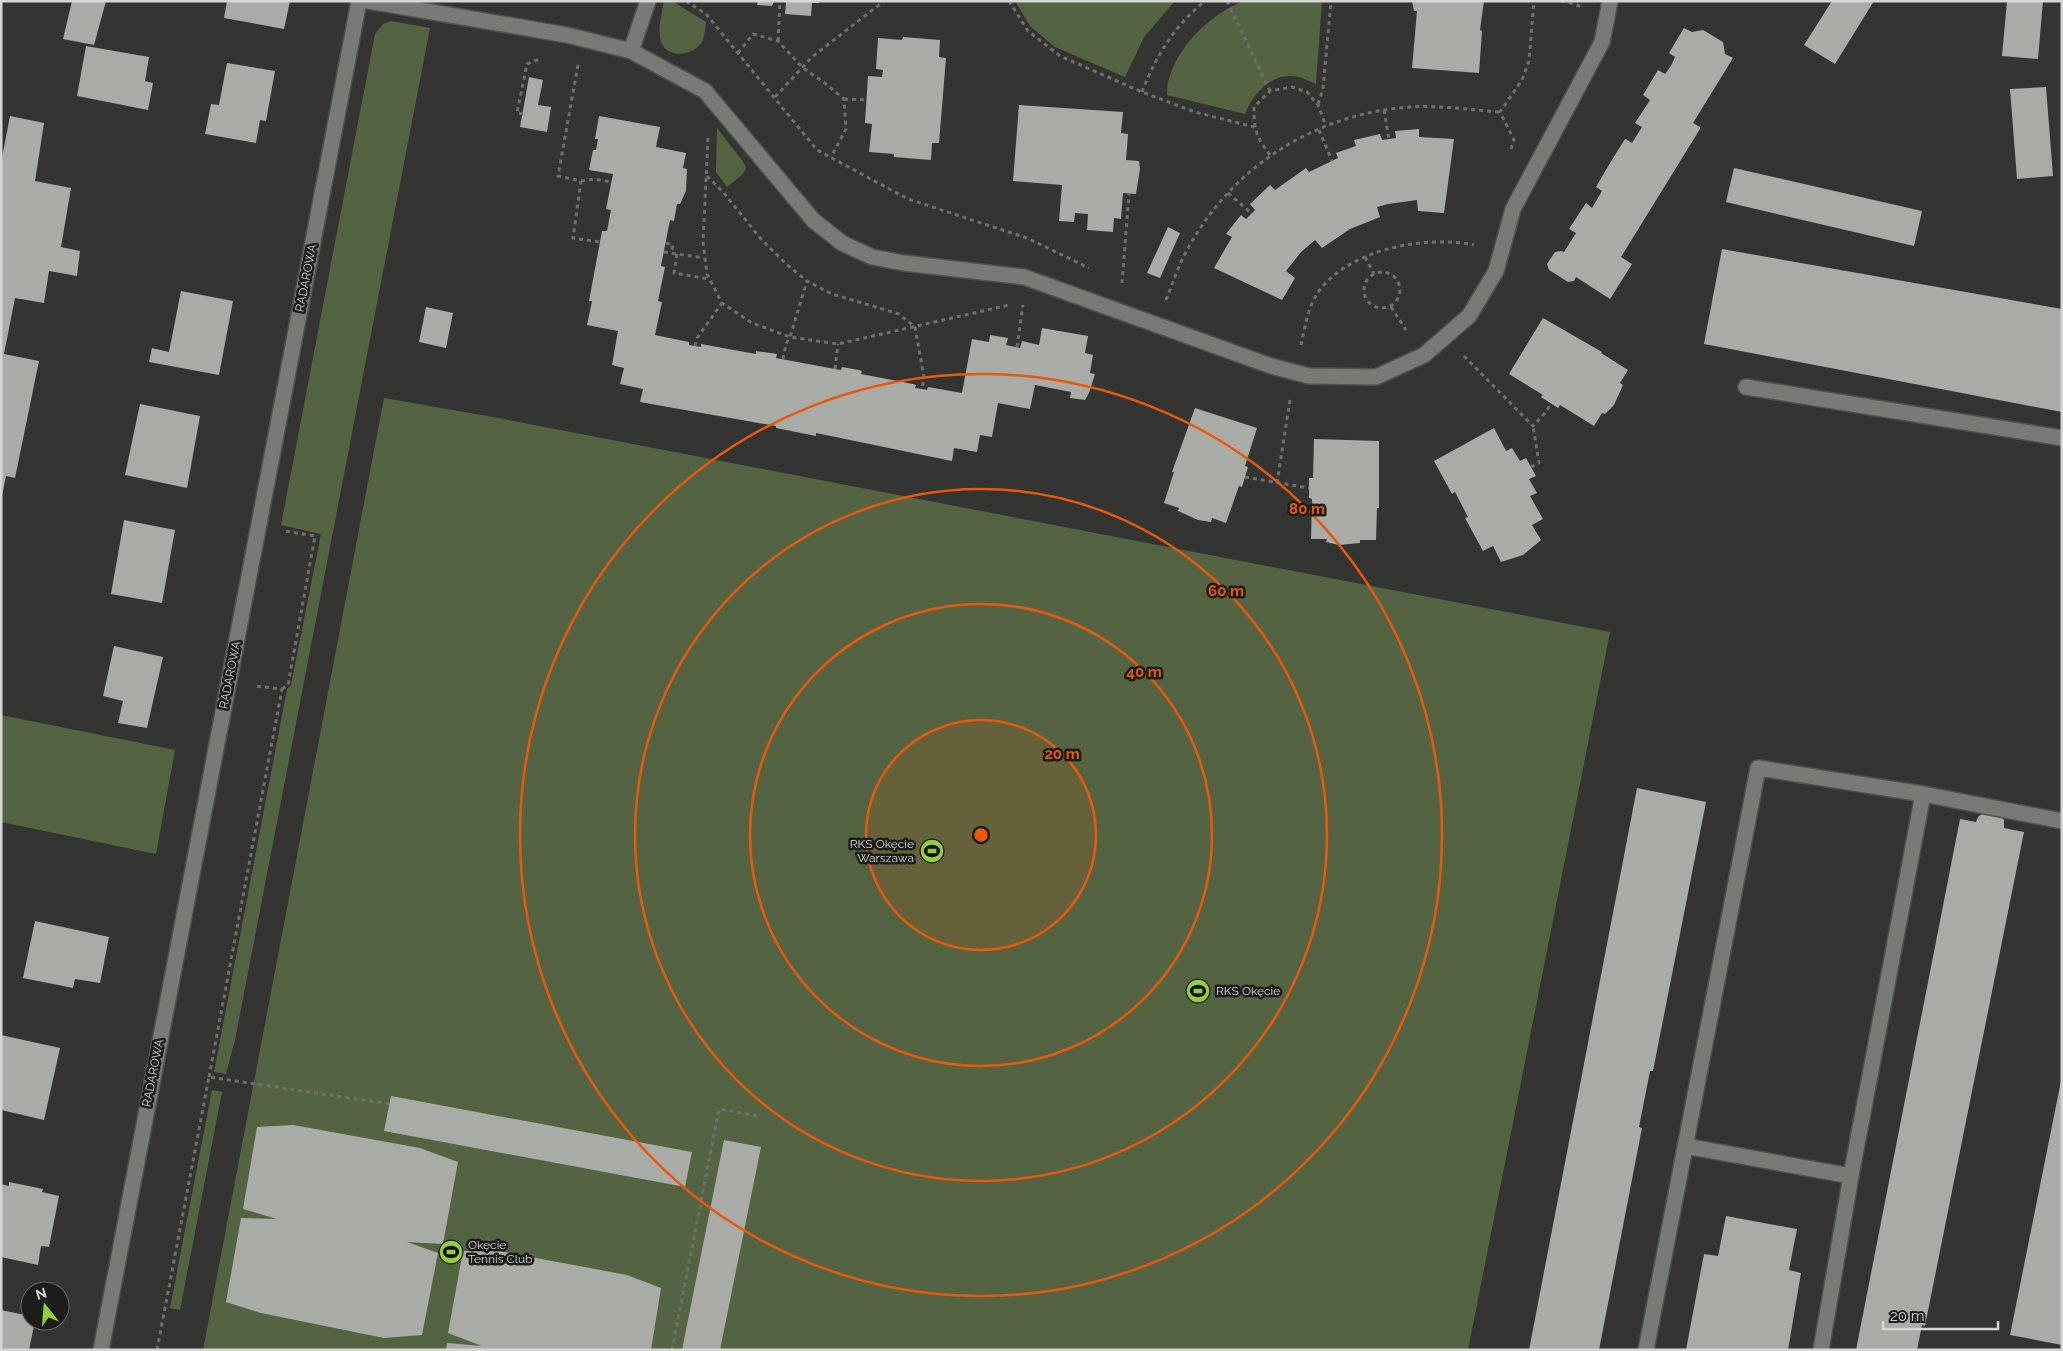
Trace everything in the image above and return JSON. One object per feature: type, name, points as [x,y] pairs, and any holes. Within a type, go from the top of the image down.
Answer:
[{"type":"street","name":"RADAROWA","points":[[101,1350],[359,1]]},
{"type":"street","points":[[368,1],[567,35],[631,51],[705,91],[813,220],[842,243],[872,257],[1024,278],[1271,366],[1309,376],[1376,377],[1424,355],[1469,316],[1496,271],[1513,209],[1602,42],[1610,1]]},
{"type":"street","points":[[631,51],[648,1]]},
{"type":"street","points":[[1746,387],[2062,438]]},
{"type":"street","points":[[1646,1350],[1758,768],[1923,794],[2062,821]]},
{"type":"street","points":[[1822,1350],[1851,1176],[1923,794]]},
{"type":"street","points":[[1685,1146],[1851,1176]]},
{"type":"path","points":[[686,1],[706,14],[817,150],[908,199],[1027,238],[1096,272]]},
{"type":"path","points":[[778,41],[780,1]]},
{"type":"path","points":[[775,97],[812,57],[884,1]]},
{"type":"path","points":[[1009,1],[1028,32],[1060,56],[1142,92],[1195,112],[1254,127]]},
{"type":"path","points":[[1142,92],[1152,65],[1169,37],[1188,15],[1205,1]]},
{"type":"path","points":[[1227,1],[1270,91]]},
{"type":"path","points":[[1318,104],[1323,89],[1331,1]]},
{"type":"path","points":[[1500,112],[1522,80],[1529,61],[1534,1]]},
{"type":"path","points":[[738,53],[753,34],[778,41],[802,68],[844,99],[867,100]]},
{"type":"path","points":[[523,114],[517,113],[527,64],[544,58]]},
{"type":"path","points":[[579,61],[558,176],[581,181],[594,179],[611,182]]},
{"type":"path","points":[[523,82],[529,83]]},
{"type":"path","points":[[1270,155],[1259,140],[1254,127],[1254,107],[1270,91],[1292,87],[1307,92],[1318,104],[1326,126]]},
{"type":"path","points":[[522,92],[526,93]]},
{"type":"path","points":[[831,157],[846,129],[844,99]]},
{"type":"path","points":[[1166,300],[1180,265],[1199,231],[1228,193],[1270,155],[1326,126],[1370,112],[1411,107],[1500,112]]},
{"type":"path","points":[[1384,110],[1390,139]]},
{"type":"path","points":[[1500,112],[1514,140],[1508,158]]},
{"type":"path","points":[[1319,130],[1332,160]]},
{"type":"path","points":[[708,133],[704,258],[710,280],[722,303],[752,323],[790,337],[838,344],[1023,302],[1032,304]]},
{"type":"path","points":[[707,175],[761,239],[786,264],[808,281],[832,294],[899,314],[915,328],[924,377],[922,389]]},
{"type":"path","points":[[581,181],[573,238],[600,242]]},
{"type":"path","points":[[1228,193],[1251,213]]},
{"type":"path","points":[[1113,280],[1122,284],[1129,194]]},
{"type":"path","points":[[1308,349],[1300,348],[1307,318],[1319,291],[1339,270],[1365,256],[1397,247],[1456,241],[1478,245],[1474,254]]},
{"type":"path","points":[[666,244],[673,244],[671,253]]},
{"type":"path","points":[[664,252],[704,258]]},
{"type":"path","points":[[677,254],[674,273],[710,280]]},
{"type":"path","points":[[1365,256],[1374,274]]},
{"type":"path","points":[[1385,272],[1396,277],[1400,293],[1399,298],[1391,307],[1379,308],[1369,303],[1364,293],[1366,282],[1374,274],[1385,272]]},
{"type":"path","points":[[783,359],[786,344],[808,281]]},
{"type":"path","points":[[1157,297],[1175,304]]},
{"type":"path","points":[[1017,347],[1023,302]]},
{"type":"path","points":[[695,346],[697,338],[722,303]]},
{"type":"path","points":[[1391,307],[1406,330]]},
{"type":"path","points":[[1399,334],[1414,325]]},
{"type":"path","points":[[835,370],[838,344]]},
{"type":"path","points":[[1458,350],[1533,426],[1539,463],[1530,467]]},
{"type":"path","points":[[1277,483],[1290,397]]},
{"type":"path","points":[[1533,426],[1546,412],[1551,403]]},
{"type":"path","points":[[1245,477],[1309,488]]},
{"type":"path","points":[[157,1350],[282,690],[288,685],[315,536],[258,526]]},
{"type":"path","points":[[228,682],[282,690]]},
{"type":"path","points":[[209,1077],[390,1104]]},
{"type":"path","points":[[672,1350],[719,1109],[758,1116]]},
{"type":"green space","points":[[664,1],[672,1],[706,22],[702,42],[691,51],[678,54],[666,49],[662,44],[659,28]]},
{"type":"green space","points":[[1015,1],[1175,1],[1144,37],[1125,77],[1055,47],[1030,26]]},
{"type":"green space","points":[[1244,1],[1322,1],[1316,84],[1300,78],[1280,77],[1265,85],[1259,91],[1245,114],[1167,95],[1169,80],[1174,66],[1192,38],[1217,16],[1230,7]]},
{"type":"green space","points":[[391,21],[430,28],[235,1040],[226,1074],[214,1072],[287,689],[291,685],[321,534],[281,525],[375,34],[383,24]]},
{"type":"green space","points":[[717,128],[746,168],[743,174],[727,187],[716,172]]},
{"type":"green space","name":"RKS Okęcie Warszawa","points":[[384,398],[493,417],[1610,632],[1468,1350],[203,1350]]},
{"type":"green space","points":[[1,715],[175,750],[156,854],[1,822]]},
{"type":"green space","points":[[212,1090],[222,1092],[180,1310],[170,1308]]},
{"type":"building","points":[[72,1],[106,1],[94,45],[63,39]]},
{"type":"building","points":[[227,1],[290,1],[284,29],[224,18]]},
{"type":"building","points":[[758,1],[774,1],[772,6],[757,5]]},
{"type":"building","points":[[786,1],[819,1],[819,3],[812,3],[811,16],[785,14]]},
{"type":"building","points":[[1412,1],[1484,1],[1480,30],[1482,31],[1479,73],[1412,68],[1417,11],[1414,11]]},
{"type":"building","points":[[1832,1],[1874,1],[1835,64],[1804,45]]},
{"type":"building","points":[[2007,1],[2043,1],[2038,59],[2002,56]]},
{"type":"building","points":[[1684,28],[1692,32],[1703,30],[1723,42],[1725,54],[1733,58],[1693,123],[1700,127],[1700,129],[1621,257],[1632,264],[1610,299],[1576,277],[1574,281],[1568,282],[1549,270],[1547,264],[1555,252],[1564,252],[1576,233],[1569,229],[1586,203],[1592,208],[1602,191],[1596,187],[1625,139],[1632,143],[1642,127],[1635,123],[1650,100],[1643,95],[1658,70],[1665,74],[1671,66],[1675,57],[1669,53]]},
{"type":"building","points":[[903,37],[940,40],[939,57],[946,58],[939,143],[932,143],[931,160],[894,157],[894,154],[869,152],[872,124],[865,123],[868,76],[882,77],[883,70],[876,69],[878,38],[902,40]]},
{"type":"building","points":[[86,46],[149,57],[145,81],[153,83],[148,110],[77,96]]},
{"type":"building","points":[[227,63],[275,71],[266,121],[260,120],[256,143],[205,134],[211,104],[219,105]]},
{"type":"building","points":[[529,77],[543,80],[538,105],[551,107],[547,132],[520,127]]},
{"type":"building","points":[[2046,87],[2053,176],[2017,179],[2010,89]]},
{"type":"building","points":[[1019,105],[1123,112],[1121,133],[1128,134],[1126,160],[1139,161],[1140,169],[1136,194],[1123,193],[1121,219],[1114,218],[1113,232],[1087,230],[1088,214],[1075,213],[1074,222],[1059,221],[1062,185],[1013,181]]},
{"type":"building","points":[[10,116],[44,123],[35,181],[71,188],[61,247],[80,251],[77,276],[49,271],[44,303],[15,298],[4,354],[39,361],[15,478],[6,476],[2,496],[1,163]]},
{"type":"building","points":[[599,116],[660,127],[656,147],[686,153],[683,168],[687,169],[686,191],[680,204],[677,204],[674,221],[670,220],[661,266],[665,267],[658,301],[662,302],[655,335],[689,342],[689,345],[701,347],[701,344],[756,354],[756,351],[777,354],[776,358],[841,370],[842,367],[859,370],[862,371],[861,374],[913,384],[916,385],[915,388],[927,390],[928,387],[962,393],[972,339],[989,342],[990,335],[1008,338],[1006,345],[1020,348],[1022,341],[1039,345],[1042,328],[1088,336],[1085,353],[1093,355],[1090,373],[1095,374],[1085,400],[1070,398],[1071,392],[1035,385],[1030,409],[998,403],[992,437],[980,435],[977,452],[954,448],[952,461],[816,433],[816,436],[776,428],[776,426],[640,402],[643,389],[620,384],[624,368],[612,365],[618,331],[587,325],[592,301],[589,301],[602,231],[607,231],[611,210],[606,209],[613,174],[589,170],[593,150],[596,150],[598,139],[595,139]]},
{"type":"building","points":[[1419,129],[1419,137],[1454,139],[1444,213],[1418,211],[1417,200],[1388,204],[1377,207],[1380,217],[1350,229],[1322,248],[1315,240],[1301,252],[1286,271],[1295,278],[1282,300],[1214,268],[1232,237],[1226,234],[1241,215],[1246,219],[1255,210],[1250,204],[1270,185],[1275,190],[1306,168],[1309,172],[1338,158],[1336,153],[1356,146],[1354,140],[1380,134],[1382,140],[1396,138],[1395,131]]},
{"type":"building","points":[[1734,168],[1922,211],[1914,246],[1726,202]]},
{"type":"building","points":[[1168,227],[1180,233],[1160,278],[1147,273]]},
{"type":"building","points":[[1722,249],[2062,309],[2062,412],[1704,344]]},
{"type":"building","points":[[181,291],[233,301],[219,375],[149,362],[152,348],[169,352]]},
{"type":"building","points":[[426,307],[453,313],[446,348],[419,342]]},
{"type":"building","points":[[1543,318],[1602,352],[1628,370],[1620,383],[1623,385],[1614,405],[1605,414],[1602,413],[1594,426],[1560,405],[1558,408],[1541,397],[1543,395],[1509,374]]},
{"type":"building","points":[[140,404],[200,416],[187,488],[125,475]]},
{"type":"building","points":[[1195,408],[1257,428],[1245,466],[1248,467],[1242,487],[1239,486],[1226,523],[1212,518],[1211,522],[1198,520],[1178,511],[1179,508],[1164,503],[1174,472],[1172,472]]},
{"type":"building","points":[[1494,428],[1506,451],[1512,448],[1520,461],[1526,458],[1536,476],[1529,479],[1537,493],[1530,496],[1543,519],[1532,525],[1541,540],[1523,555],[1501,562],[1493,546],[1483,551],[1465,518],[1468,517],[1455,492],[1452,494],[1434,461]]},
{"type":"building","points":[[1314,439],[1379,441],[1379,508],[1377,508],[1376,540],[1360,540],[1360,543],[1339,545],[1326,542],[1327,539],[1311,539],[1312,499],[1309,498],[1309,478],[1313,478]]},
{"type":"building","points":[[124,520],[175,530],[162,603],[111,594]]},
{"type":"building","points":[[114,646],[163,657],[147,728],[118,723],[123,701],[103,696]]},
{"type":"building","points":[[1637,788],[1706,802],[1653,1071],[1650,1071],[1639,1127],[1642,1128],[1599,1350],[1529,1350]]},
{"type":"building","points":[[1984,812],[2001,816],[2004,820],[2004,828],[2024,832],[1925,1326],[1922,1325],[1917,1350],[1856,1350],[1960,819],[1976,822],[1978,817]]},
{"type":"building","points":[[35,921],[109,937],[100,983],[75,979],[73,988],[23,978]]},
{"type":"building","points":[[1,1035],[60,1048],[44,1120],[1,1110]]},
{"type":"building","points":[[2062,1082],[2062,1345],[2010,1335]]},
{"type":"building","points":[[391,1096],[692,1152],[685,1187],[384,1131]]},
{"type":"building","points":[[293,1125],[420,1148],[458,1162],[443,1244],[407,1242],[438,1253],[422,1335],[384,1338],[261,1313],[226,1302],[241,1218],[277,1219],[243,1209],[257,1127]]},
{"type":"building","points":[[724,1140],[761,1147],[720,1350],[682,1350]]},
{"type":"building","points":[[9,1182],[43,1189],[42,1192],[59,1196],[49,1247],[41,1246],[38,1265],[1,1257],[1,1184],[9,1186]]},
{"type":"building","points":[[1726,1216],[1797,1229],[1789,1270],[1801,1273],[1788,1350],[1686,1350],[1704,1254],[1718,1256]]},
{"type":"building","points":[[463,1251],[499,1251],[627,1275],[661,1288],[651,1350],[446,1350],[447,1343],[482,1346],[448,1333]]},
{"type":"building","points":[[1,1310],[20,1314],[20,1331],[33,1331],[29,1350],[1,1350]]},
{"type":"place","name":"RKS Okęcie Warszawa","points":[[932,851]]},
{"type":"place","name":"RKS Okęcie","points":[[1198,991]]},
{"type":"place","name":"Okęcie Tennis Club","points":[[451,1252]]}]
